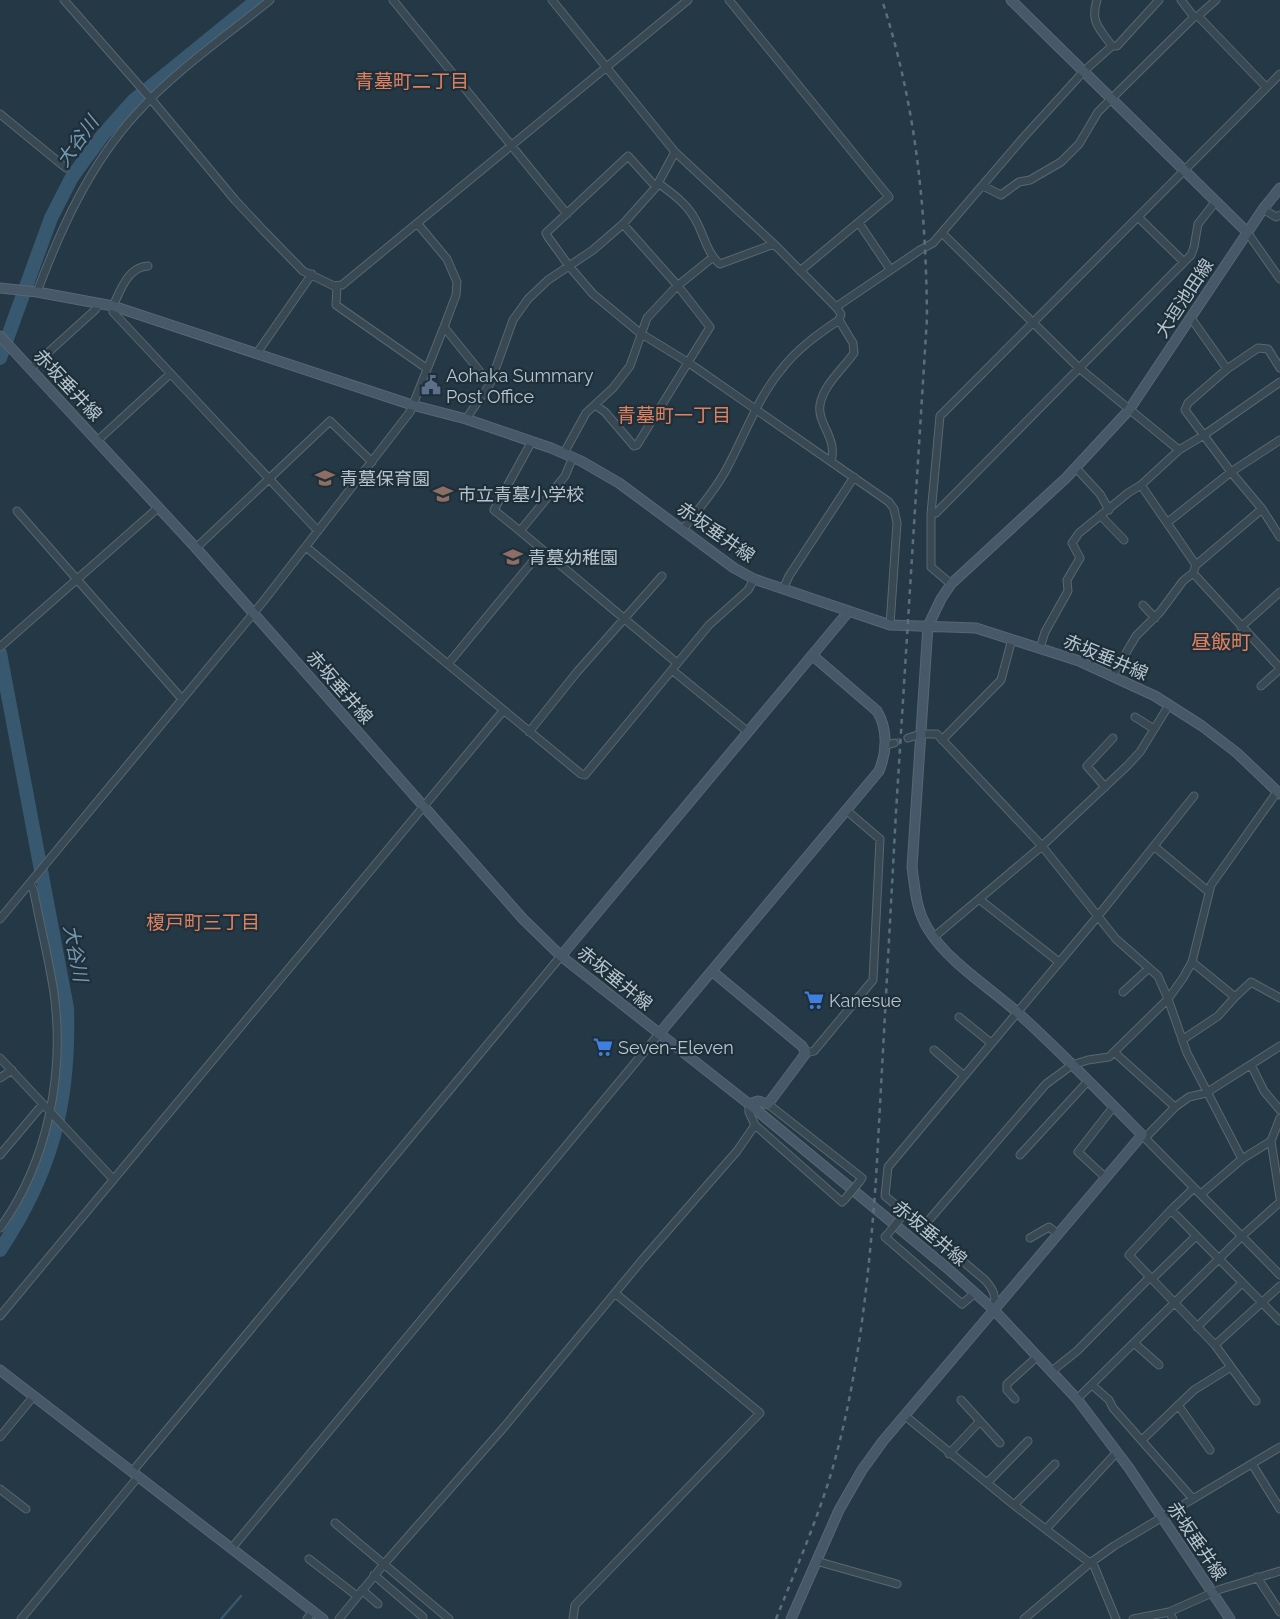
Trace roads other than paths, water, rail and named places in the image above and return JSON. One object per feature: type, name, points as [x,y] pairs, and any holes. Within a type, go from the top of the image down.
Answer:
[{"type":"main road","points":[[1010,0],[1247,232]]},
{"type":"main road","name":"大垣池田線","points":[[928,626],[941,599],[951,584],[1076,468],[1129,410],[1247,232],[1280,188]]},
{"type":"main road","name":"赤坂垂井線","points":[[0,288],[17,289],[113,306],[412,405],[466,419],[564,453],[619,483],[734,568],[754,579],[890,626],[976,628],[1040,648],[1113,676],[1169,705],[1202,726],[1236,753],[1279,793]]},
{"type":"main road","name":"赤坂垂井線","points":[[0,336],[196,548],[523,919],[561,956],[749,1104],[994,1310],[1077,1399],[1117,1452],[1230,1619]]},
{"type":"main road","points":[[561,956],[675,822],[849,611]]},
{"type":"main road","points":[[791,1619],[839,1510],[862,1470],[904,1415],[1143,1136],[1017,1012],[951,956],[934,937],[920,915],[915,896],[912,867],[928,626]]},
{"type":"main road","points":[[659,1034],[713,972],[879,771],[885,757],[884,723],[878,711],[812,655]]},
{"type":"main road","points":[[713,972],[802,1046],[806,1053],[768,1104],[758,1101],[749,1104]]},
{"type":"main road","points":[[0,1370],[231,1549],[310,1615],[323,1619]]},
{"type":"street","points":[[64,0],[236,200],[303,271],[334,286],[342,285],[688,0]]},
{"type":"street","points":[[34,292],[56,240],[77,200],[100,162],[136,114],[150,98],[270,0]]},
{"type":"street","points":[[393,0],[567,214]]},
{"type":"street","points":[[552,0],[675,152],[774,244],[836,306],[841,314],[839,320],[811,339],[781,370],[757,410],[725,472],[706,502],[683,529]]},
{"type":"street","points":[[729,0],[890,196],[800,271]]},
{"type":"street","points":[[1097,0],[1093,12],[1094,22],[1112,46]]},
{"type":"street","points":[[836,306],[933,243],[943,234],[1084,71],[1112,46],[1117,46],[1159,0]]},
{"type":"street","points":[[1181,0],[1266,88]]},
{"type":"street","points":[[983,186],[1001,195],[1019,182],[1030,180],[1061,162],[1079,144],[1098,112],[1216,0]]},
{"type":"street","points":[[951,584],[931,567],[931,514],[940,416],[1034,325],[1280,74]]},
{"type":"street","points":[[0,114],[66,168]]},
{"type":"street","points":[[466,419],[490,384],[513,320],[528,299],[548,280],[593,250],[622,224],[657,185],[675,152]]},
{"type":"street","points":[[774,244],[720,264],[712,258],[695,218],[685,206],[657,185],[628,156],[546,233],[569,266],[593,294],[640,333],[688,363],[889,502],[896,516],[897,523],[890,626]]},
{"type":"street","points":[[931,514],[936,513],[1184,262],[1194,248],[1198,224],[1216,202]]},
{"type":"street","points":[[1263,209],[1276,217],[1280,215]]},
{"type":"street","points":[[1139,218],[1184,262]]},
{"type":"street","points":[[0,919],[254,613],[403,423],[444,327],[456,294],[457,282],[447,259],[417,223]]},
{"type":"street","points":[[858,223],[890,270]]},
{"type":"street","points":[[595,405],[605,412],[634,446],[637,445],[710,327],[678,286],[622,224]]},
{"type":"street","points":[[1247,232],[1280,279]]},
{"type":"street","points":[[943,234],[1079,368],[1179,450]]},
{"type":"street","points":[[564,453],[586,413],[614,388],[630,366],[640,333],[647,318],[678,286],[712,258]]},
{"type":"street","points":[[148,266],[139,267],[131,272],[113,306],[113,312],[268,481],[318,532]]},
{"type":"street","points":[[257,354],[312,274]]},
{"type":"street","points":[[337,286],[336,305],[426,368]]},
{"type":"street","points":[[30,368],[95,310],[100,303]]},
{"type":"street","points":[[1191,318],[1227,369]]},
{"type":"street","points":[[832,461],[834,451],[830,434],[821,415],[820,405],[836,376],[854,353],[853,343],[839,320]]},
{"type":"street","points":[[444,327],[490,384]]},
{"type":"street","points":[[1280,368],[1268,349],[1258,348],[1227,369],[1188,403],[1185,410],[1231,472],[1262,509],[1280,537]]},
{"type":"street","points":[[98,441],[170,374]]},
{"type":"street","points":[[1040,648],[1045,632],[1068,591],[1067,580],[1080,558],[1072,543],[1079,533],[1128,493],[1141,485],[1179,450],[1204,436],[1280,382]]},
{"type":"street","points":[[196,548],[330,421],[372,462]]},
{"type":"street","points":[[1168,522],[1231,472],[1280,440]]},
{"type":"street","points":[[532,441],[494,510],[677,663]]},
{"type":"street","points":[[520,531],[564,476],[573,457]]},
{"type":"street","points":[[1076,468],[1100,494],[1109,510]]},
{"type":"street","points":[[783,589],[822,524],[854,477]]},
{"type":"street","points":[[1141,485],[1196,565]]},
{"type":"street","points":[[0,647],[159,507]]},
{"type":"street","points":[[1113,676],[1136,636],[1193,573],[1196,565],[1262,509]]},
{"type":"street","points":[[17,512],[182,699]]},
{"type":"street","points":[[1101,516],[1124,540]]},
{"type":"street","points":[[306,547],[581,774],[585,774],[677,663],[720,614],[748,590],[754,579]]},
{"type":"street","points":[[448,664],[542,550]]},
{"type":"street","points":[[1193,573],[1280,668],[1261,686]]},
{"type":"street","points":[[529,732],[624,618],[662,576]]},
{"type":"street","points":[[1241,627],[1280,592]]},
{"type":"street","points":[[1142,605],[1154,618]]},
{"type":"street","points":[[942,740],[1001,680],[1012,639]]},
{"type":"street","points":[[672,670],[748,732]]},
{"type":"street","points":[[934,937],[1042,846],[1105,787],[1140,752],[1169,705]]},
{"type":"street","points":[[0,1316],[503,711]]},
{"type":"street","points":[[1135,717],[1154,729]]},
{"type":"street","points":[[908,738],[921,734],[937,734],[1042,846],[1116,939],[1158,976],[1168,998],[1182,1040],[1206,1093],[1242,1159]]},
{"type":"street","points":[[1105,787],[1086,766],[1113,738]]},
{"type":"street","points":[[884,746],[894,743]]},
{"type":"street","points":[[923,1227],[1046,1084],[1072,1065],[1108,1057],[1168,998],[1192,962],[1209,892],[1222,868],[1279,793]]},
{"type":"street","points":[[994,1310],[996,1297],[992,1287],[884,1196],[888,1167],[1098,916],[1194,796]]},
{"type":"street","points":[[806,1053],[814,1051],[873,980],[880,838],[846,810]]},
{"type":"street","points":[[1155,846],[1209,892]]},
{"type":"street","points":[[0,1228],[27,1181],[40,1148],[50,1111],[56,1076],[57,1042],[54,993],[31,881]]},
{"type":"street","points":[[979,899],[1059,962]]},
{"type":"street","points":[[21,1619],[135,1475],[561,956]]},
{"type":"street","points":[[1192,962],[1236,997]]},
{"type":"street","points":[[1122,992],[1149,968]]},
{"type":"street","points":[[1182,1040],[1218,1016],[1251,982],[1280,998]]},
{"type":"street","points":[[959,1017],[991,1043]]},
{"type":"street","points":[[231,1549],[659,1034]]},
{"type":"street","points":[[1279,1273],[1143,1136],[1189,1097],[1206,1093],[1280,1046]]},
{"type":"street","points":[[934,1050],[964,1076]]},
{"type":"street","points":[[1114,1052],[1175,1107]]},
{"type":"street","points":[[0,1058],[113,1179]]},
{"type":"street","points":[[1251,1065],[1264,1091],[1280,1110]]},
{"type":"street","points":[[0,1078],[12,1070]]},
{"type":"street","points":[[1020,1155],[1088,1081]]},
{"type":"street","points":[[0,1154],[43,1104]]},
{"type":"street","points":[[749,1104],[749,1112],[755,1125],[842,1202],[862,1178],[768,1104]]},
{"type":"street","points":[[1106,1178],[1078,1152],[1114,1106]]},
{"type":"street","points":[[1280,1118],[1271,1141],[1280,1198]]},
{"type":"street","points":[[339,1619],[374,1575],[505,1426],[738,1152],[755,1125]]},
{"type":"street","points":[[1201,1194],[1242,1159],[1271,1141]]},
{"type":"street","points":[[1194,1188],[1129,1255],[1215,1345],[1256,1402]]},
{"type":"street","points":[[1077,1399],[1242,1236],[1280,1202]]},
{"type":"street","points":[[1171,1210],[1280,1321]]},
{"type":"street","points":[[904,1214],[885,1237],[962,1304],[975,1293]]},
{"type":"street","points":[[1030,1238],[1049,1227],[1058,1234]]},
{"type":"street","points":[[1052,1371],[1077,1351],[1196,1236]]},
{"type":"street","points":[[1197,1327],[1242,1283]]},
{"type":"street","points":[[1215,1345],[1280,1286]]},
{"type":"street","points":[[573,1619],[575,1605],[760,1413],[616,1294]]},
{"type":"street","points":[[1134,1342],[1159,1365]]},
{"type":"street","points":[[1015,1399],[1007,1390],[1007,1384],[1038,1356]]},
{"type":"street","points":[[1142,1440],[1194,1390],[1231,1367]]},
{"type":"street","points":[[1092,1385],[1109,1400],[1113,1408],[1193,1499]]},
{"type":"street","points":[[0,1437],[33,1397]]},
{"type":"street","points":[[961,1400],[1000,1443]]},
{"type":"street","points":[[1178,1405],[1210,1450]]},
{"type":"street","points":[[904,1415],[987,1484],[1091,1562],[1116,1619]]},
{"type":"street","points":[[949,1454],[980,1421]]},
{"type":"street","points":[[987,1484],[1028,1441]]},
{"type":"street","points":[[1024,1619],[1091,1562],[1162,1517],[1280,1447]]},
{"type":"street","points":[[1046,1529],[1117,1452]]},
{"type":"street","points":[[1014,1505],[1055,1464]]},
{"type":"street","points":[[1252,1464],[1280,1509]]},
{"type":"street","points":[[0,1489],[26,1509]]},
{"type":"street","points":[[335,1524],[449,1619]]},
{"type":"street","points":[[309,1559],[378,1604]]},
{"type":"street","points":[[816,1561],[897,1584]]},
{"type":"street","points":[[1133,1619],[1169,1612],[1212,1593],[1280,1571]]},
{"type":"street","points":[[374,1575],[423,1617]]},
{"type":"street","points":[[1257,1577],[1280,1612]]},
{"type":"street","points":[[1169,1612],[1173,1619]]},
{"type":"waterway","name":"大谷川","points":[[0,358],[51,218],[72,177],[102,136],[133,101],[257,0]]},
{"type":"waterway","name":"大谷川","points":[[0,653],[67,1008],[65,1074],[61,1105],[54,1135],[45,1164],[33,1192],[0,1250]]},
{"type":"waterway","points":[[221,1619],[241,1596]]},
{"type":"tunnel","points":[[894,743],[908,738]]},
{"type":"railway","points":[[776,1619],[821,1505],[842,1432],[862,1324],[876,1179],[896,812],[927,318],[924,237],[917,157],[903,79],[894,39],[882,0]]},
{"type":"place","name":"Aohaka Summary Post Office","points":[[431,385]]},
{"type":"place","name":"青墓保育園","points":[[325,478]]},
{"type":"place","name":"市立青墓小学校","points":[[443,494]]},
{"type":"place","name":"青墓幼稚園","points":[[513,557]]},
{"type":"place","name":"Kanesue","points":[[814,1000]]},
{"type":"place","name":"Seven-Eleven","points":[[603,1047]]},
{"type":"district","name":"青墓町二丁目","points":[[412,81]]},
{"type":"district","name":"青墓町一丁目","points":[[674,415]]},
{"type":"district","name":"昼飯町","points":[[1221,642]]},
{"type":"district","name":"榎戸町三丁目","points":[[203,922]]}]
